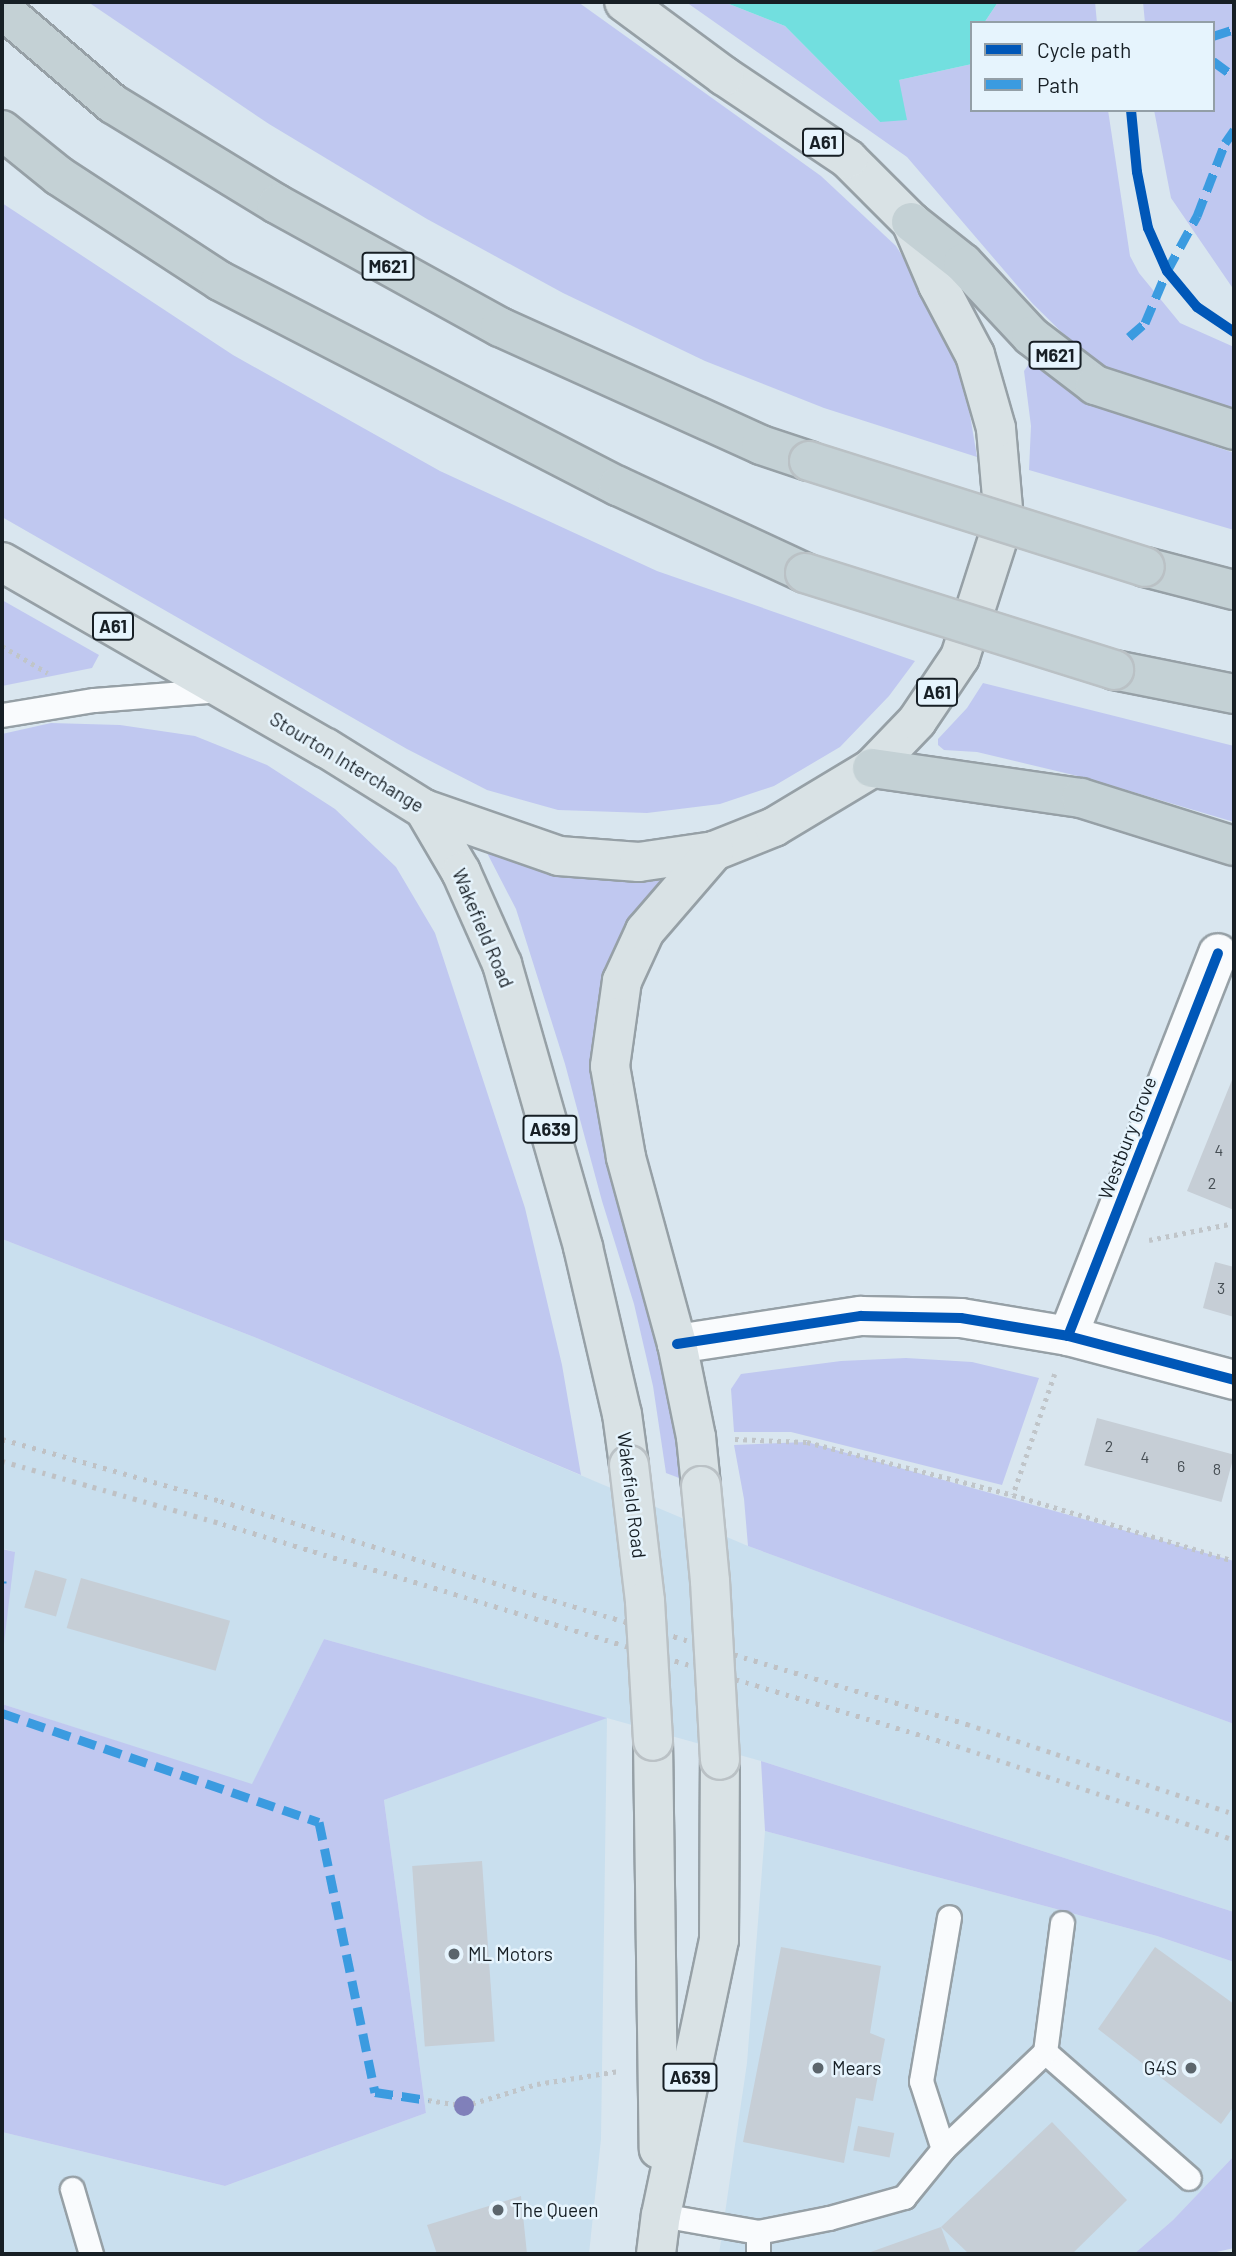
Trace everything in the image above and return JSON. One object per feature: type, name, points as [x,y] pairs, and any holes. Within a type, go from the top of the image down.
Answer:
[{"type":"highway","name":"M621","points":[[2,9],[113,104],[277,204],[500,327],[761,445],[1145,567],[1234,590]]},
{"type":"highway","points":[[2,130],[59,176],[220,281],[618,486],[805,573],[1114,670],[1234,694]]},
{"type":"highway","name":"M621","points":[[911,222],[963,263],[1031,336],[1095,386],[1234,430]]},
{"type":"highway","points":[[872,768],[1081,798],[1234,846]]},
{"type":"main road","name":"Stourton Interchange","points":[[2,562],[326,748],[424,809],[559,856],[639,862],[714,851],[774,827],[872,768],[917,721],[960,657],[1004,520],[996,428],[975,355],[938,285],[911,222],[848,159],[724,76],[624,2]]},
{"type":"main road","name":"Wakefield Road","points":[[424,809],[461,872],[502,964],[583,1247],[622,1414],[645,1601],[653,1741],[661,2214]]},
{"type":"main road","name":"Wakefield Road","points":[[656,2254],[661,2214],[719,1940],[720,1760],[710,1581],[696,1437],[677,1345],[626,1157],[610,1066],[622,981],[645,931],[714,851]]},
{"type":"street","name":"Westbury Grove","points":[[1068,1336],[1218,953]]},
{"type":"street","points":[[677,1345],[861,1316],[961,1318],[1068,1336],[1234,1380]]},
{"type":"lane","points":[[2,715],[94,700],[223,690]]},
{"type":"lane","points":[[943,2149],[921,2081],[949,1917]]},
{"type":"lane","points":[[661,2214],[758,2243],[830,2218],[904,2197],[943,2149],[1045,2052],[1062,1923]]},
{"type":"lane","points":[[1045,2052],[1189,2178]]},
{"type":"lane","points":[[72,2189],[91,2254]]},
{"type":"path","points":[[1102,1250],[1234,1223]]},
{"type":"path","points":[[1013,1495],[1068,1336]]},
{"type":"path","points":[[696,1437],[807,1442],[1013,1495],[1234,1561]]},
{"type":"path","points":[[428,2100],[464,2106],[537,2084],[657,2064]]},
{"type":"shaded area","points":[[88,2],[578,2],[821,176],[896,246],[943,320],[965,385],[977,457],[824,408],[705,361],[563,293],[427,219],[269,124]]},
{"type":"shaded area","points":[[686,2],[724,2],[785,26],[880,122],[899,80],[970,64],[970,112],[1108,112],[1130,256],[1139,273],[1180,323],[1234,347],[1233,412],[1162,395],[1088,358],[1033,304],[907,157]]},
{"type":"shaded area","points":[[724,2],[998,2],[985,21],[970,21],[970,64],[899,80],[907,120],[880,122],[785,26]]},
{"type":"shaded area","points":[[998,2],[1095,2],[1097,21],[985,21]]},
{"type":"shaded area","points":[[1143,2],[1234,2],[1234,290],[1171,198],[1154,112],[1215,112],[1215,21],[1145,21]]},
{"type":"shaded area","points":[[2,203],[233,355],[440,471],[657,571],[915,661],[889,696],[840,747],[774,786],[720,804],[647,813],[558,810],[487,790],[407,749],[2,517]]},
{"type":"shaded area","points":[[1036,363],[1095,405],[1234,453],[1234,530],[1029,470],[1031,426],[1024,371],[1029,364]]},
{"type":"shaded area","points":[[2,600],[99,655],[92,668],[2,686]]},
{"type":"shaded area","points":[[983,683],[1234,746],[1234,822],[1086,778],[977,752],[944,750],[938,745],[938,739],[967,708]]},
{"type":"shaded area","points":[[51,723],[120,725],[195,736],[267,765],[335,809],[396,867],[435,933],[525,1208],[562,1365],[581,1475],[259,1339],[2,1239],[2,734]]},
{"type":"shaded area","points":[[485,849],[664,877],[609,972],[651,1312],[687,1481],[666,1473],[653,1386],[634,1304],[602,1201],[565,1064],[516,909]]},
{"type":"shaded area","points":[[2,1239],[259,1339],[748,1546],[1234,1724],[1234,1912],[761,1761],[607,1718],[601,2139],[589,2254],[2,2254],[2,2132],[225,2186],[426,2113],[384,1800],[605,1718],[324,1639],[252,1785],[2,1704],[2,1660],[14,1552],[2,1548]]},
{"type":"shaded area","points":[[906,1358],[972,1362],[1039,1378],[1002,1485],[791,1432],[734,1432],[731,1389],[741,1374],[841,1361]]},
{"type":"shaded area","points":[[807,1442],[1234,1561],[1234,1724],[748,1546],[744,1499],[734,1445]]},
{"type":"shaded area","points":[[2,1549],[15,1552],[2,1660]]},
{"type":"shaded area","points":[[324,1639],[607,1718],[384,1800],[426,2113],[225,2186],[2,2132],[2,1704],[252,1784]]},
{"type":"shaded area","points":[[761,1761],[1234,1912],[1234,1962],[1157,1936],[765,1831]]},
{"type":"shaded area","points":[[765,1831],[1157,1936],[1234,1962],[1234,2156],[1173,2220],[1134,2254],[719,2254],[747,2063]]},
{"type":"shaded area","points":[[1234,2156],[1234,2248],[1208,2254],[1134,2254],[1173,2220]]},
{"type":"building","points":[[1234,1075],[1234,1210],[1187,1191]]},
{"type":"building","points":[[1215,1262],[1234,1267],[1234,1317],[1203,1308]]},
{"type":"building","points":[[1097,1418],[1234,1455],[1221,1502],[1084,1465]]},
{"type":"building","points":[[35,1570],[67,1579],[56,1617],[24,1607]]},
{"type":"building","points":[[81,1578],[230,1621],[216,1671],[67,1628]]},
{"type":"building","name":"ML Motors","points":[[482,1861],[495,2042],[425,2046],[412,1866]]},
{"type":"building","name":"Mears","points":[[781,1947],[881,1966],[870,2033],[885,2039],[873,2101],[856,2098],[844,2163],[743,2142]]},
{"type":"building","name":"G4S","points":[[1155,1947],[1234,2004],[1234,2106],[1221,2124],[1098,2029]]},
{"type":"building","points":[[1052,2122],[1127,2200],[1072,2254],[969,2254],[941,2227]]},
{"type":"building","points":[[858,2126],[894,2133],[890,2158],[853,2151]]},
{"type":"building","name":"The Queen","points":[[521,2196],[527,2254],[437,2254],[427,2225]]},
{"type":"building","points":[[941,2227],[951,2254],[865,2254]]},
{"type":"railway","points":[[2,1439],[221,1501],[967,1724],[1234,1814]]},
{"type":"railway","points":[[2,1461],[223,1524],[957,1746],[1234,1840]]},
{"type":"marked path","points":[[1215,35],[1234,29]]},
{"type":"marked path","points":[[1215,62],[1234,76]]},
{"type":"marked path","points":[[1129,337],[1145,323],[1167,271],[1197,216],[1225,143],[1234,130]]},
{"type":"marked path","points":[[2,1713],[319,1822],[375,2092],[428,2100]]},
{"type":"cycle path","points":[[1131,112],[1137,172],[1148,228],[1167,271],[1197,307],[1234,332]]},
{"type":"cycle path","points":[[1068,1336],[1218,953]]},
{"type":"cycle path","points":[[677,1344],[861,1316],[961,1318],[1068,1336],[1234,1380]]},
{"type":"place","name":"ML Motors","points":[[454,1954]]},
{"type":"place","name":"Mears","points":[[818,2068]]},
{"type":"place","name":"G4S","points":[[1191,2068]]},
{"type":"place","name":"The Queen","points":[[498,2210]]}]
